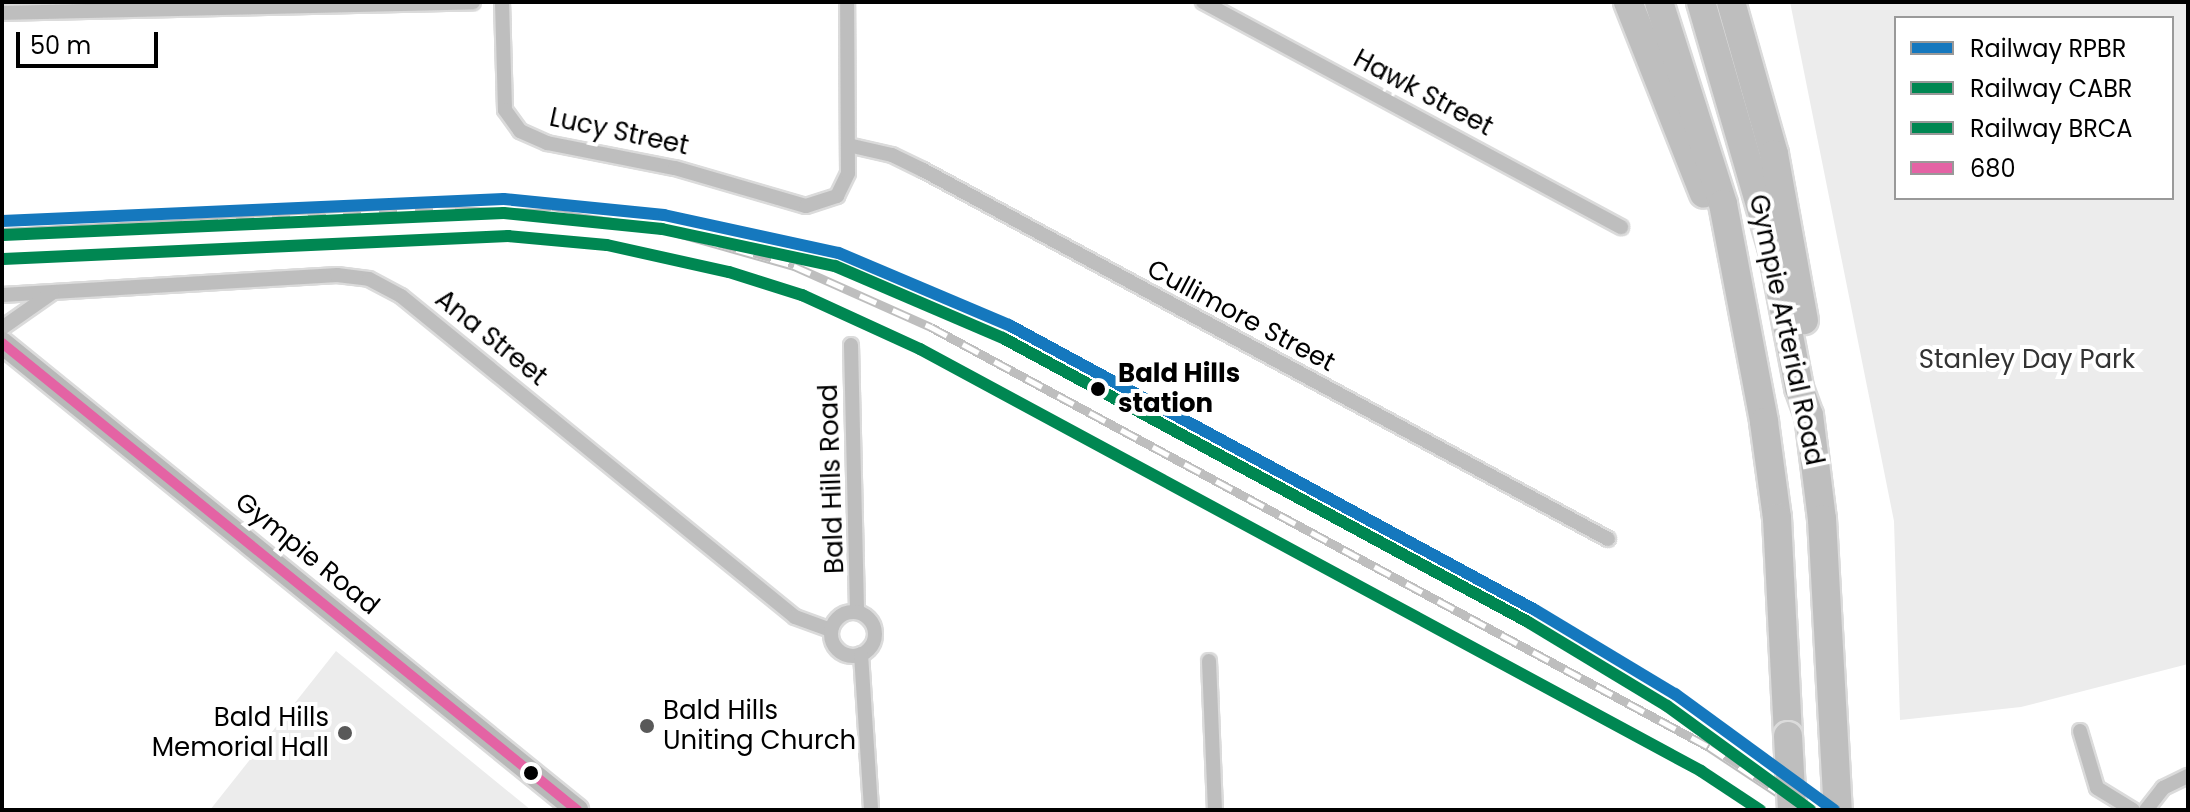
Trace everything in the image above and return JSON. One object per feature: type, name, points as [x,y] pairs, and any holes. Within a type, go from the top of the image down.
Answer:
[{"type":"highway","points":[[1628,2],[1685,140],[1717,247],[1731,258]]},
{"type":"highway","name":"Gympie Arterial Road","points":[[1659,2],[1708,145],[1777,518],[1792,810]]},
{"type":"highway","name":"Gympie Arterial Road","points":[[1701,2],[1772,246],[1799,388],[1809,415],[1822,519],[1838,810]]},
{"type":"highway","points":[[1731,2],[1790,227],[1814,388],[1809,415]]},
{"type":"main road","name":"Gympie Road","points":[[2,343],[577,810]]},
{"type":"street","points":[[2,13],[473,2]]},
{"type":"street","name":"Lucy Street","points":[[502,2],[505,110],[520,131],[547,143],[702,175],[788,204],[818,205],[837,196],[848,173],[848,145]]},
{"type":"street","points":[[847,2],[848,145]]},
{"type":"street","name":"Hawk Street","points":[[1203,2],[1621,227]]},
{"type":"street","name":"Cullimore Street","points":[[848,145],[892,155],[923,170],[1608,539]]},
{"type":"street","name":"Ana Street","points":[[2,295],[337,275],[385,286],[795,617],[831,630]]},
{"type":"street","points":[[2,328],[53,293]]},
{"type":"street","name":"Bald Hills Road","points":[[851,345],[857,612]]},
{"type":"street","points":[[857,612],[869,619],[875,631],[872,645],[861,654],[837,649],[831,630],[837,618],[857,612]]},
{"type":"street","points":[[861,654],[871,810]]},
{"type":"street","points":[[1209,661],[1215,810]]},
{"type":"street","points":[[2080,731],[2097,788],[2133,810]]},
{"type":"street","points":[[2146,810],[2163,788],[2188,776]]},
{"type":"green space","name":"Stanley Day Park","points":[[1790,2],[2188,2],[2188,664],[2021,707],[1900,720],[1894,521]]},
{"type":"green space","points":[[336,651],[531,810],[210,810]]},
{"type":"railway","points":[[2,232],[437,210],[551,213],[667,230],[794,266],[931,327],[1709,747],[1804,810]]},
{"type":"rail line","name":"RPBR","points":[[2,221],[504,199],[664,215],[839,253],[1009,325],[1535,610],[1675,694],[1834,810]]},
{"type":"rail line","name":"CABR","points":[[3,235],[504,213],[662,229],[835,266],[1003,338],[1528,622],[1667,706],[1810,810]]},
{"type":"rail line","name":"BRCA","points":[[3,259],[508,236],[607,245],[729,272],[802,295],[920,349],[1701,771],[1760,810]]},
{"type":"transit line","name":"680","points":[[2,343],[577,810]]},
{"type":"place","name":"Bald Hills station","points":[[1098,389]]},
{"type":"place","name":"Bald Hills Uniting Church","points":[[647,726]]},
{"type":"place","name":"Bald Hills Memorial Hall","points":[[345,733]]}]
